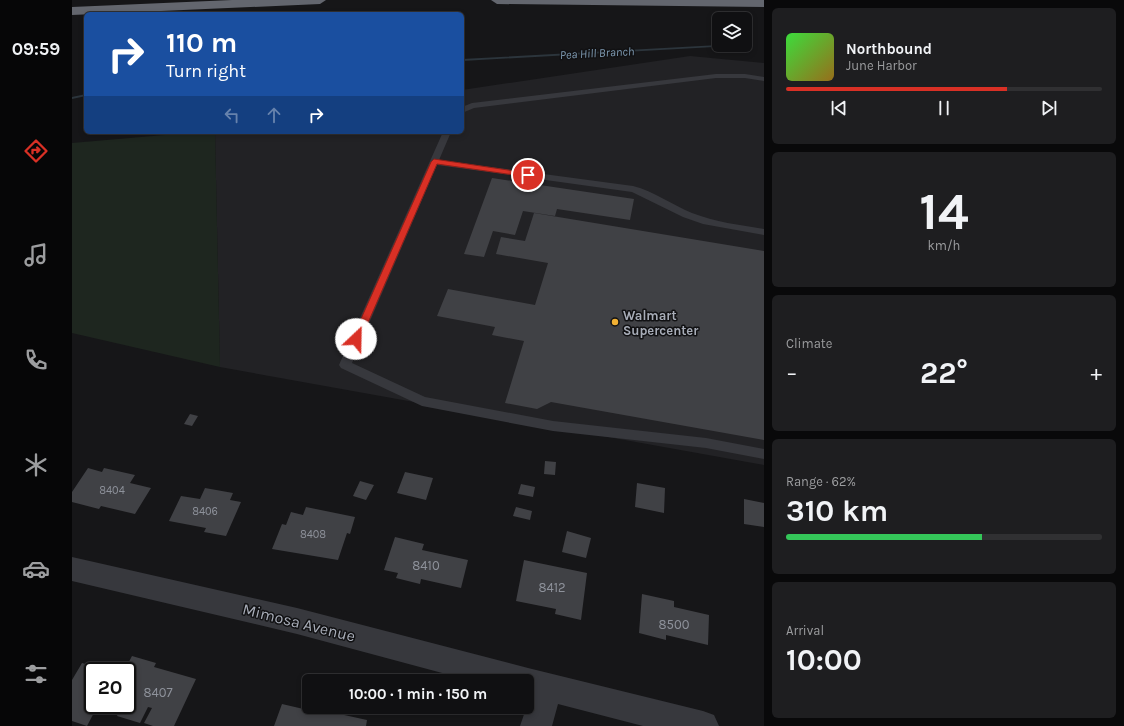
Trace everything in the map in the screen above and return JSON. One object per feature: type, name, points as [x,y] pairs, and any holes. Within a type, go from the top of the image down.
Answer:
[{"type":"highway","points":[[72,11],[320,0]]},
{"type":"highway","points":[[497,0],[701,1],[764,3]]},
{"type":"street","name":"Mimosa Avenue","points":[[72,569],[297,621],[499,674]]},
{"type":"street","name":"Mimosa Avenue","points":[[534,683],[703,726]]},
{"type":"street","points":[[534,697],[536,726]]},
{"type":"lane","points":[[464,109],[472,106],[716,76],[745,76],[764,79]]},
{"type":"lane","points":[[446,134],[345,365],[422,401],[553,426],[706,443],[764,454]]},
{"type":"lane","points":[[434,162],[633,189],[640,191],[687,215],[707,222],[764,232]]},
{"type":"shaded area","points":[[690,56],[764,63],[764,465],[220,367],[215,134],[464,134],[464,90]]},
{"type":"shaded area","points":[[176,134],[215,134],[220,367],[72,333],[72,143]]},
{"type":"building","points":[[492,178],[634,199],[630,220],[557,209],[555,216],[523,211],[515,235],[493,231],[484,257],[464,254]]},
{"type":"building","name":"Walmart Supercenter","points":[[534,213],[764,251],[764,440],[551,402],[537,409],[505,403],[524,341],[492,335],[495,327],[437,316],[448,289],[535,305],[548,263],[496,254],[501,237],[525,241]]},
{"type":"building","points":[[190,414],[198,416],[192,426],[184,424]]},
{"type":"building","points":[[545,461],[556,462],[555,475],[544,474]]},
{"type":"building","points":[[88,468],[102,472],[104,468],[135,475],[130,483],[151,488],[135,514],[101,506],[99,509],[72,502],[72,492]]},
{"type":"building","points":[[405,472],[433,478],[426,500],[397,493]]},
{"type":"building","points":[[360,481],[374,485],[366,500],[353,496]]},
{"type":"building","points":[[637,483],[665,488],[664,513],[635,507]]},
{"type":"building","points":[[521,484],[535,487],[533,497],[518,494]]},
{"type":"building","points":[[205,488],[233,493],[230,500],[241,502],[226,536],[204,532],[206,528],[169,521],[181,496],[200,499]]},
{"type":"building","points":[[744,499],[764,503],[764,527],[744,524]]},
{"type":"building","points":[[306,507],[355,517],[350,534],[347,533],[338,560],[272,549],[282,524],[286,525],[291,512],[303,515]]},
{"type":"building","points":[[516,507],[532,511],[530,520],[513,516]]},
{"type":"building","points":[[567,531],[591,538],[586,558],[562,552]]},
{"type":"building","points":[[395,537],[424,544],[422,550],[468,560],[461,588],[421,579],[420,584],[396,578],[398,573],[384,570]]},
{"type":"building","points":[[524,560],[587,573],[581,620],[555,614],[556,609],[516,601]]},
{"type":"building","points":[[642,594],[674,601],[674,607],[709,615],[708,645],[666,635],[666,640],[639,633]]},
{"type":"building","points":[[132,656],[156,663],[154,667],[196,679],[174,726],[153,726],[144,723],[152,708],[148,707],[140,723],[117,716],[118,714],[136,714],[136,662],[129,662]]},
{"type":"building","points":[[82,663],[84,664],[84,714],[93,714],[87,726],[72,721],[72,680]]},
{"type":"building","points":[[282,704],[302,709],[302,714],[340,714],[367,720],[366,726],[274,726]]},
{"type":"waterway","name":"Pea Hill Branch","points":[[464,60],[712,46]]},
{"type":"waterway","name":"Pea Hill Branch","points":[[72,98],[84,95]]},
{"type":"place","name":"Walmart Supercenter","points":[[615,322]]},
{"type":"route","points":[[356,339],[434,162],[528,175]]}]
